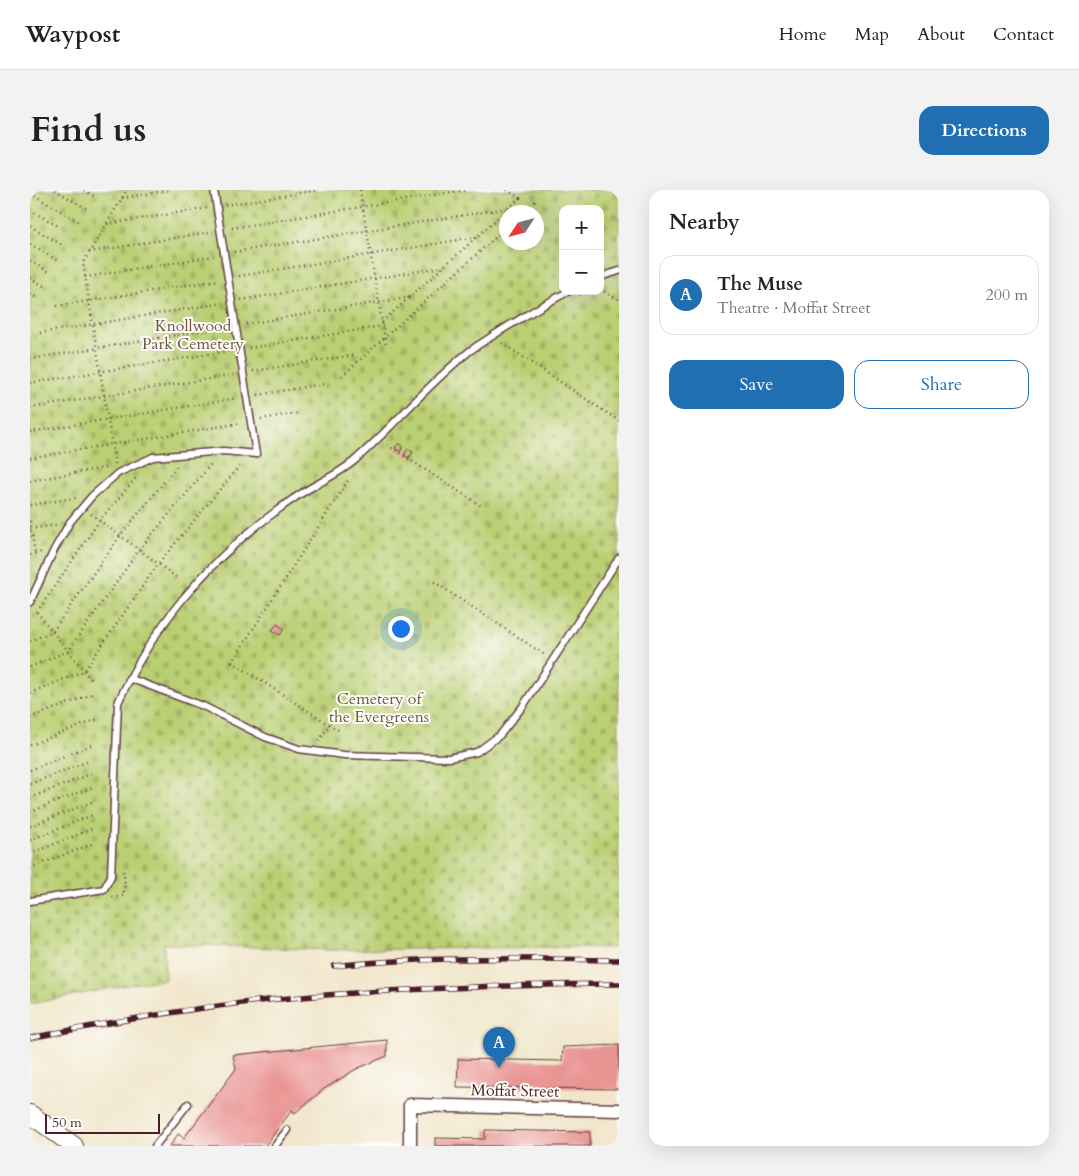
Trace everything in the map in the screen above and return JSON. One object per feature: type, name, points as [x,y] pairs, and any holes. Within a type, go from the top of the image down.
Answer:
[{"type":"main road","points":[[30,1114],[74,1146]]},
{"type":"street","name":"Moffat Street","points":[[410,1146],[410,1105],[619,1110]]},
{"type":"lane","points":[[32,605],[54,550],[70,522],[92,496],[118,473],[153,457],[221,451],[256,454],[214,190]]},
{"type":"lane","points":[[604,276],[619,271]]},
{"type":"lane","points":[[30,901],[104,889],[111,876],[118,703],[129,678],[154,637],[192,587],[231,546],[312,487],[335,475],[352,462],[384,433],[427,388],[467,353],[532,311],[562,295]]},
{"type":"lane","points":[[129,678],[203,706],[265,737],[299,749],[344,755],[450,758],[477,752],[500,735],[522,706],[619,558]]},
{"type":"lane","points":[[155,1146],[188,1104]]},
{"type":"lane","points":[[275,1146],[287,1130]]},
{"type":"path","points":[[55,190],[87,209]]},
{"type":"path","points":[[84,190],[95,196]]},
{"type":"path","points":[[30,481],[115,465],[83,263],[127,190]]},
{"type":"path","points":[[122,198],[171,190]]},
{"type":"path","points":[[360,190],[386,346]]},
{"type":"path","points":[[89,252],[465,190]]},
{"type":"path","points":[[506,190],[520,198],[512,205]]},
{"type":"path","points":[[30,193],[78,221]]},
{"type":"path","points":[[531,205],[538,199]]},
{"type":"path","points":[[30,210],[58,226]]},
{"type":"path","points":[[85,277],[499,210]]},
{"type":"path","points":[[30,383],[383,324],[411,296],[499,217]]},
{"type":"path","points":[[30,226],[64,246]]},
{"type":"path","points":[[342,376],[499,233]]},
{"type":"path","points":[[58,306],[477,237]]},
{"type":"path","points":[[30,244],[58,261]]},
{"type":"path","points":[[30,261],[50,273]]},
{"type":"path","points":[[30,278],[44,286]]},
{"type":"path","points":[[604,291],[619,300]]},
{"type":"path","points":[[30,294],[37,298]]},
{"type":"path","points":[[575,298],[580,295]]},
{"type":"path","points":[[30,359],[411,296]]},
{"type":"path","points":[[504,337],[498,341],[619,421]]},
{"type":"path","points":[[30,408],[355,355]]},
{"type":"path","points":[[30,432],[323,384]]},
{"type":"path","points":[[30,458],[298,412]]},
{"type":"path","points":[[387,442],[385,444],[483,507]]},
{"type":"path","points":[[30,667],[68,652],[139,550],[221,451]]},
{"type":"path","points":[[30,693],[84,671],[158,564],[250,453]]},
{"type":"path","points":[[30,641],[52,632],[120,536],[187,454]]},
{"type":"path","points":[[37,612],[100,520],[153,457]]},
{"type":"path","points":[[338,730],[232,662],[352,474],[345,478]]},
{"type":"path","points":[[30,504],[92,496]]},
{"type":"path","points":[[82,507],[176,577]]},
{"type":"path","points":[[30,521],[35,554]]},
{"type":"path","points":[[31,529],[70,522]]},
{"type":"path","points":[[434,582],[552,660]]},
{"type":"path","points":[[32,605],[92,681]]},
{"type":"path","points":[[30,718],[92,694]]},
{"type":"path","points":[[30,746],[98,719]]},
{"type":"path","points":[[313,751],[329,725]]},
{"type":"path","points":[[30,770],[94,744]]},
{"type":"path","points":[[30,784],[89,761]]},
{"type":"path","points":[[30,798],[91,774]]},
{"type":"path","points":[[30,812],[93,787]]},
{"type":"path","points":[[30,826],[92,802]]},
{"type":"path","points":[[30,840],[95,814]]},
{"type":"path","points":[[30,854],[94,828]]},
{"type":"path","points":[[30,868],[94,843]]},
{"type":"path","points":[[106,898],[123,896],[123,867]]},
{"type":"green space","name":"Cemetery of the Evergreens","points":[[30,190],[619,190],[619,948],[331,950],[164,944],[165,980],[137,983],[30,1004]]},
{"type":"building","points":[[399,443],[403,446],[400,452],[395,448]]},
{"type":"building","points":[[408,449],[413,452],[409,458],[404,455]]},
{"type":"building","points":[[277,624],[284,629],[280,635],[272,630]]},
{"type":"building","points":[[387,1040],[387,1056],[356,1069],[324,1089],[295,1113],[292,1110],[265,1146],[170,1146],[178,1134],[184,1138],[236,1069],[233,1055]]},
{"type":"building","points":[[619,1045],[619,1089],[457,1087],[458,1059],[562,1061],[563,1047]]},
{"type":"building","points":[[485,1130],[590,1132],[590,1146],[435,1146],[435,1138],[485,1139]]},
{"type":"railway","points":[[334,966],[441,959],[619,960]]},
{"type":"railway","points":[[30,1038],[166,1013],[268,1000],[421,989],[619,984]]},
{"type":"place","name":"The Muse","points":[[499,1068]]},
{"type":"park label","name":"Knollwood Park Cemetery","points":[[193,335]]}]
